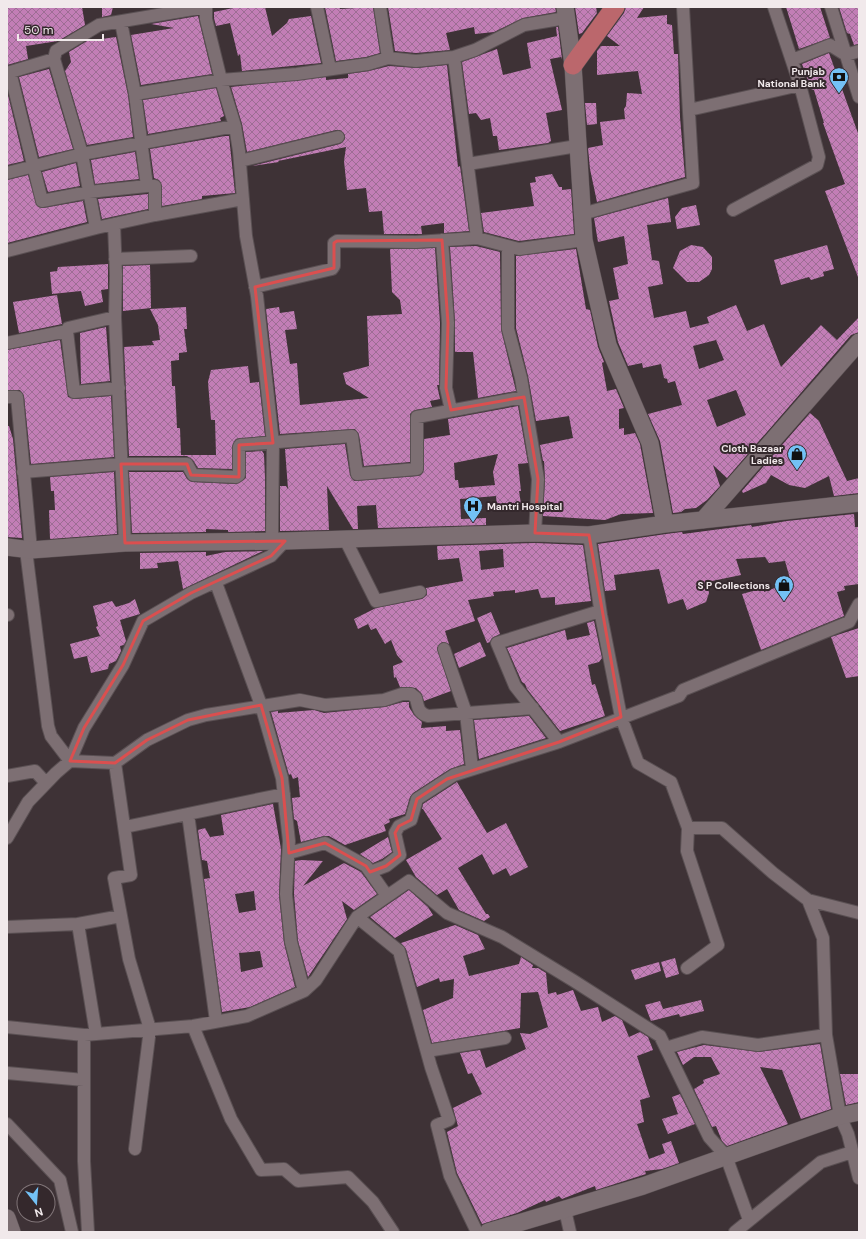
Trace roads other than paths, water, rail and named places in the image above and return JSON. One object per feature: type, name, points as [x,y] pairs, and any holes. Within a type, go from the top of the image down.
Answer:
[{"type":"main road","points":[[573,64],[615,7]]},
{"type":"street","points":[[7,838],[28,802],[70,761],[84,728],[123,665],[143,621],[191,592],[216,583],[271,556],[278,541],[273,443],[255,287],[246,236],[240,161],[235,126],[221,80],[206,19],[205,7],[99,25],[56,51],[54,59],[82,154],[96,228]]},
{"type":"street","points":[[317,7],[330,69]]},
{"type":"street","points":[[380,7],[388,58]]},
{"type":"street","points":[[582,214],[694,183],[683,7]]},
{"type":"street","points":[[733,210],[817,165],[819,157],[800,85],[774,7]]},
{"type":"street","points":[[831,7],[859,97]]},
{"type":"street","points":[[135,94],[221,80],[297,74],[368,64],[388,58],[416,62],[454,57],[475,50],[524,26],[565,12],[573,64],[584,240],[608,345],[650,443],[665,524]]},
{"type":"street","points":[[121,22],[143,143],[147,186]]},
{"type":"street","points":[[792,60],[830,45],[846,55],[859,51]]},
{"type":"street","points":[[454,57],[478,238]]},
{"type":"street","points":[[54,59],[8,72],[42,201],[89,192],[154,186],[155,215]]},
{"type":"street","points":[[689,110],[800,85]]},
{"type":"street","points":[[7,173],[82,154],[235,126]]},
{"type":"street","points":[[240,161],[338,137]]},
{"type":"street","points":[[468,164],[577,146]]},
{"type":"street","points":[[7,252],[96,228],[155,215],[243,199]]},
{"type":"street","points":[[114,224],[114,317],[125,543]]},
{"type":"street","points":[[255,287],[332,269],[334,266],[334,243],[337,241],[416,242],[478,238],[519,249],[584,240]]},
{"type":"street","points":[[442,240],[448,323],[446,388],[451,410]]},
{"type":"street","points":[[508,246],[508,329],[524,397],[538,479],[535,533]]},
{"type":"street","points":[[115,259],[191,256]]},
{"type":"street","points":[[7,343],[66,332],[68,328],[114,317]]},
{"type":"street","points":[[66,332],[74,392],[118,388]]},
{"type":"street","points":[[703,520],[859,342]]},
{"type":"street","points":[[7,397],[17,397],[29,550],[48,726],[51,736],[70,761]]},
{"type":"street","points":[[23,472],[121,464],[187,464],[193,475],[236,477],[239,475],[239,445],[352,436],[356,474],[417,469],[416,417],[524,397]]},
{"type":"street","points":[[7,547],[29,550],[125,543],[278,541],[535,533],[588,534],[859,503]]},
{"type":"street","points":[[588,534],[600,611],[621,717],[638,763],[671,782],[688,828],[687,851],[718,944],[687,968]]},
{"type":"street","points":[[345,539],[376,601],[420,592]]},
{"type":"street","points":[[216,583],[261,705],[282,778],[289,841],[286,894],[290,942],[304,991]]},
{"type":"street","points":[[370,872],[386,866],[400,855],[395,833],[399,826],[411,820],[417,799],[450,777],[559,742],[679,696],[684,690],[848,622],[859,604]]},
{"type":"street","points":[[559,742],[515,686],[497,643],[600,611]]},
{"type":"street","points":[[444,649],[466,713],[472,769]]},
{"type":"street","points":[[70,761],[116,763],[147,740],[188,720],[206,715],[261,705],[300,700],[325,705],[384,700],[402,694],[411,694],[416,698],[418,708],[422,714],[428,716],[533,708]]},
{"type":"street","points":[[116,763],[131,875],[114,878],[130,959],[150,1029],[135,1149]]},
{"type":"street","points":[[7,776],[35,771],[46,783]]},
{"type":"street","points":[[124,827],[284,794]]},
{"type":"street","points":[[188,814],[216,1021]]},
{"type":"street","points":[[688,828],[722,828],[773,873],[808,900],[859,913]]},
{"type":"street","points":[[289,853],[325,843],[366,866],[387,896]]},
{"type":"street","points":[[7,1027],[84,1035],[193,1026],[247,1016],[304,991],[316,980],[357,917],[409,880],[447,913],[502,937],[574,980],[660,1036],[709,1137],[726,1156],[749,1220]]},
{"type":"street","points":[[808,900],[823,938],[826,1035],[840,1116],[848,1134],[859,1178]]},
{"type":"street","points":[[7,927],[78,924],[121,916]]},
{"type":"street","points":[[357,917],[399,951],[427,1051],[449,1120],[437,1125],[450,1176],[478,1232]]},
{"type":"street","points":[[78,924],[96,1034]]},
{"type":"street","points":[[193,1026],[231,1119],[261,1170],[284,1169],[298,1181],[348,1176],[374,1202],[393,1232]]},
{"type":"street","points":[[84,1035],[84,1161],[88,1232]]},
{"type":"street","points":[[666,1048],[702,1037],[758,1046],[826,1035]]},
{"type":"street","points":[[427,1051],[504,1038]]},
{"type":"street","points":[[7,1073],[84,1080]]},
{"type":"street","points":[[488,1232],[643,1186],[840,1116],[859,1112]]},
{"type":"street","points":[[7,1124],[60,1180],[72,1232]]},
{"type":"street","points":[[735,1232],[821,1162],[852,1152]]},
{"type":"street","points":[[565,1210],[570,1232]]},
{"type":"street","points":[[7,1218],[12,1232]]},
{"type":"place","name":"Punjab National Bank","points":[[839,94]]},
{"type":"place","name":"Cloth Bazaar Ladies","points":[[797,471]]},
{"type":"place","name":"Mantri Hospital","points":[[473,523]]},
{"type":"place","name":"S P Collections","points":[[784,602]]}]
